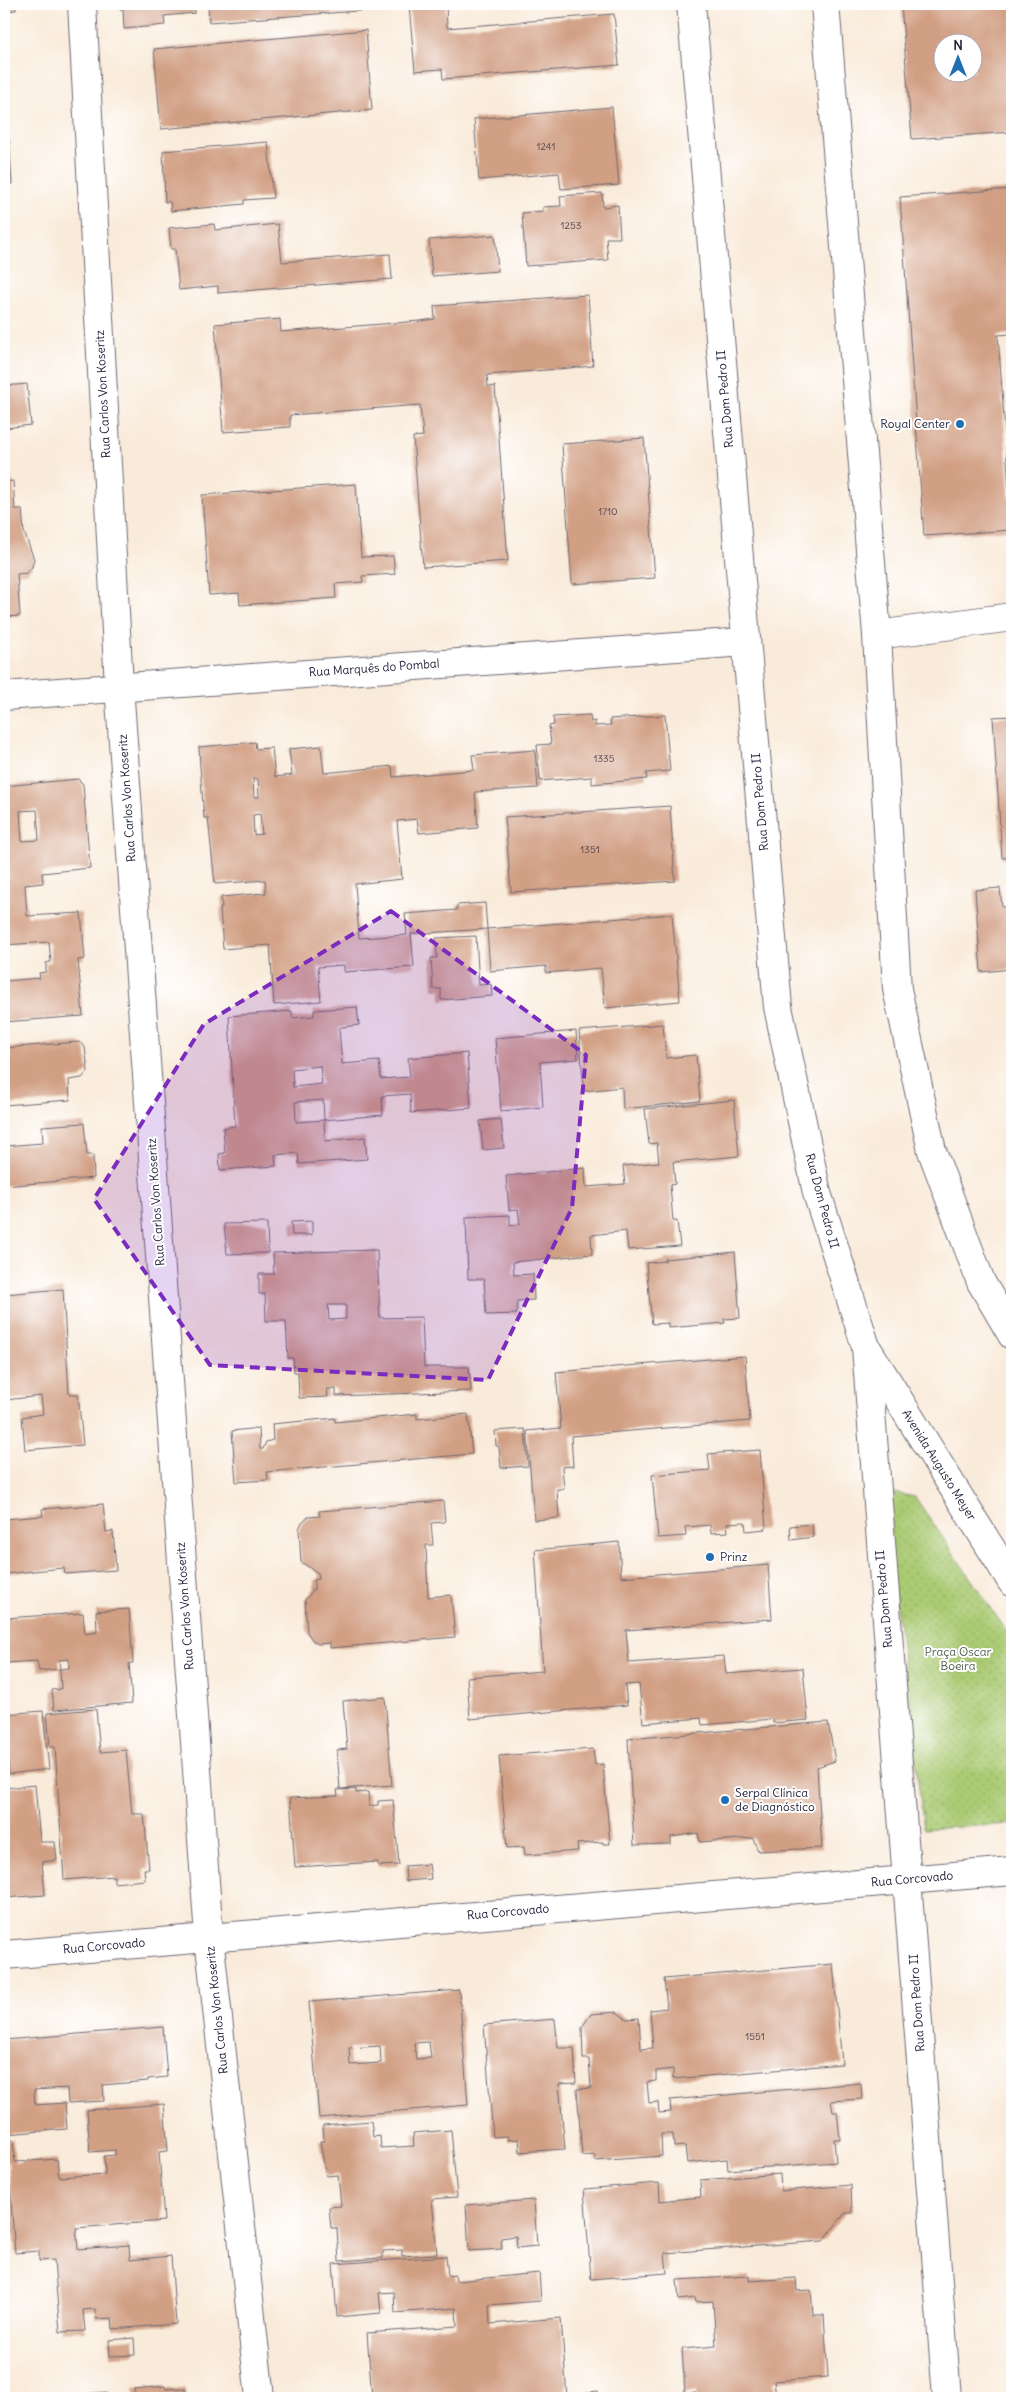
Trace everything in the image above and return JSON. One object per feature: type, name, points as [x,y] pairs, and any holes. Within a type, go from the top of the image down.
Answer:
[{"type":"street","name":"Rua Carlos Von Koseritz","points":[[82,4],[119,686],[209,1937],[260,2398]]},
{"type":"street","name":"Rua Dom Pedro II","points":[[691,4],[778,1007],[817,1193],[866,1347],[947,2398]]},
{"type":"street","points":[[825,4],[877,635],[897,989],[932,1151],[981,1282],[1012,1335]]},
{"type":"street","points":[[877,635],[1012,618]]},
{"type":"street","name":"Rua Marquês do Pombal","points":[[4,696],[119,686],[745,642]]},
{"type":"street","name":"Avenida Augusto Meyer","points":[[866,1347],[1012,1582]]},
{"type":"street","name":"Rua Corcovado","points":[[4,1955],[1012,1871]]},
{"type":"highlighted area","points":[[391,911],[586,1055],[572,1208],[488,1380],[210,1365],[94,1199],[204,1024]]},
{"type":"green space","name":"Praça Oscar Boeira","points":[[895,1493],[915,1497],[1012,1639],[1012,1824],[924,1829],[884,1508]]},
{"type":"building","points":[[4,4],[16,4],[16,10],[4,11]]},
{"type":"building","points":[[120,4],[194,4],[195,13],[164,16],[165,25],[124,29],[123,9],[120,9]]},
{"type":"building","points":[[208,4],[398,4],[398,8],[209,22]]},
{"type":"building","points":[[446,4],[447,28],[614,14],[619,65],[443,79],[442,69],[415,71],[409,6]]},
{"type":"building","points":[[901,4],[1012,4],[1012,132],[912,139]]},
{"type":"building","points":[[366,30],[372,110],[161,129],[154,49]]},
{"type":"building","points":[[612,107],[619,185],[561,189],[559,173],[479,180],[474,119]]},
{"type":"building","points":[[4,139],[9,139],[12,184],[4,184]]},
{"type":"building","points":[[268,142],[273,198],[244,200],[244,204],[171,211],[170,202],[165,202],[163,151]]},
{"type":"building","name":"Royal Center","points":[[1012,189],[1012,334],[998,335],[1012,530],[924,536],[900,197]]},
{"type":"building","points":[[602,193],[603,207],[618,205],[620,238],[606,238],[608,260],[526,266],[522,213],[543,211],[543,207],[561,206],[560,196]]},
{"type":"building","points":[[214,224],[215,230],[278,224],[282,262],[390,254],[392,279],[218,293],[218,286],[179,290],[175,249],[171,249],[169,228]]},
{"type":"building","points":[[495,235],[498,271],[432,276],[429,240]]},
{"type":"building","points":[[588,295],[593,366],[487,375],[488,387],[495,386],[508,561],[423,567],[413,437],[423,436],[420,405],[290,415],[290,427],[223,432],[215,324],[280,319],[281,332],[435,319],[434,306]]},
{"type":"building","points":[[27,384],[31,425],[4,428],[4,386]]},
{"type":"building","points":[[644,438],[655,578],[572,584],[562,444]]},
{"type":"building","points":[[13,481],[15,509],[22,509],[24,532],[34,559],[32,567],[27,573],[17,574],[20,616],[4,617],[4,482]]},
{"type":"building","points":[[356,484],[361,557],[393,556],[395,574],[362,576],[363,582],[335,584],[336,598],[240,605],[239,593],[209,595],[202,495]]},
{"type":"building","points":[[590,715],[591,722],[595,721],[595,726],[611,725],[610,719],[665,715],[670,771],[646,773],[647,779],[592,784],[592,777],[540,781],[537,745],[551,744],[549,726],[554,725],[553,717]]},
{"type":"building","points":[[1012,716],[1012,857],[1002,858],[993,717]]},
{"type":"building","points":[[255,742],[256,749],[272,748],[275,777],[292,775],[289,749],[321,746],[324,773],[392,766],[393,777],[474,770],[472,755],[535,750],[538,788],[475,792],[478,828],[419,833],[417,819],[397,821],[402,879],[355,884],[359,938],[407,935],[405,914],[457,910],[457,905],[485,903],[487,929],[411,934],[414,967],[344,972],[344,965],[318,967],[321,1001],[274,1005],[270,945],[223,949],[221,897],[266,893],[265,880],[215,884],[208,818],[204,818],[199,747]],"holes":[[[253,779],[258,779],[259,797],[254,797]],[[260,814],[262,834],[254,835],[253,815]]]},
{"type":"building","points":[[78,779],[83,784],[90,868],[42,873],[43,883],[25,885],[27,916],[81,913],[85,959],[78,960],[83,1016],[4,1022],[4,981],[40,978],[39,973],[46,972],[46,963],[51,962],[49,942],[4,945],[4,786]],"holes":[[[37,810],[39,840],[22,841],[20,811]]]},
{"type":"building","points":[[670,806],[675,881],[511,892],[505,817]]},
{"type":"building","points":[[1000,888],[1002,907],[1012,907],[1012,969],[981,972],[975,890]]},
{"type":"building","points":[[672,914],[680,1001],[605,1008],[601,968],[546,973],[546,966],[490,971],[487,929]]},
{"type":"building","points":[[476,936],[479,985],[491,984],[492,996],[441,1000],[441,989],[433,989],[431,958],[437,958],[436,938]]},
{"type":"building","points":[[357,1007],[359,1025],[339,1029],[342,1064],[379,1061],[381,1079],[410,1077],[408,1058],[467,1053],[471,1108],[411,1113],[410,1094],[382,1096],[383,1115],[324,1120],[325,1141],[365,1137],[367,1159],[299,1164],[298,1153],[275,1155],[276,1166],[220,1170],[219,1154],[225,1153],[223,1128],[235,1126],[229,1016],[292,1011],[292,1018],[314,1016],[314,1010]],"holes":[[[320,1066],[322,1084],[293,1087],[292,1069]],[[323,1100],[324,1120],[296,1122],[295,1102]]]},
{"type":"building","points":[[663,1024],[666,1058],[696,1055],[700,1101],[623,1109],[622,1087],[584,1091],[579,1031]]},
{"type":"building","points":[[576,1031],[578,1059],[540,1062],[543,1107],[501,1111],[495,1038]]},
{"type":"building","points":[[79,1042],[85,1047],[88,1071],[82,1078],[69,1080],[70,1100],[4,1105],[4,1048]]},
{"type":"building","points":[[734,1100],[739,1156],[673,1162],[675,1184],[670,1185],[673,1221],[677,1221],[680,1246],[628,1250],[626,1231],[591,1235],[592,1254],[513,1262],[514,1275],[533,1274],[534,1300],[517,1301],[517,1314],[486,1315],[484,1279],[468,1279],[466,1217],[510,1215],[510,1226],[520,1224],[518,1209],[509,1210],[506,1176],[585,1168],[586,1187],[625,1184],[623,1166],[659,1162],[657,1143],[649,1144],[645,1109]]},
{"type":"building","points":[[501,1119],[504,1148],[483,1150],[480,1121]]},
{"type":"building","points":[[84,1123],[87,1155],[93,1155],[94,1178],[4,1186],[4,1146],[43,1143],[42,1126]]},
{"type":"building","points":[[312,1221],[312,1235],[292,1235],[291,1222]]},
{"type":"building","points":[[267,1223],[268,1253],[227,1254],[224,1224]]},
{"type":"building","points":[[377,1250],[380,1318],[422,1317],[424,1367],[469,1367],[471,1391],[336,1396],[336,1389],[327,1389],[328,1397],[299,1398],[298,1372],[294,1372],[293,1358],[288,1358],[286,1321],[266,1321],[265,1294],[259,1294],[259,1274],[274,1274],[273,1253]],"holes":[[[328,1305],[346,1305],[346,1319],[329,1320]]]},
{"type":"building","points":[[735,1252],[740,1318],[724,1319],[725,1323],[668,1328],[668,1323],[652,1324],[646,1263],[665,1261],[665,1259]]},
{"type":"building","points":[[63,1289],[69,1394],[78,1394],[83,1445],[25,1450],[22,1417],[43,1414],[41,1396],[5,1400],[4,1348],[7,1347],[6,1330],[4,1330],[4,1294]]},
{"type":"building","points":[[745,1356],[750,1421],[571,1436],[573,1466],[562,1467],[564,1489],[557,1489],[559,1518],[534,1520],[527,1431],[561,1428],[556,1372]]},
{"type":"building","points":[[417,1414],[417,1419],[468,1414],[472,1454],[267,1472],[268,1480],[236,1482],[232,1431],[259,1428],[260,1449],[263,1449],[266,1442],[273,1440],[272,1424],[335,1418],[335,1422]]},
{"type":"building","points":[[525,1429],[528,1466],[501,1468],[499,1446],[496,1446],[495,1431]]},
{"type":"building","points":[[760,1450],[766,1529],[746,1531],[745,1522],[727,1523],[728,1532],[711,1533],[710,1525],[685,1527],[686,1536],[658,1538],[652,1475],[710,1470],[708,1454]]},
{"type":"building","points":[[443,1501],[445,1522],[431,1523],[433,1545],[426,1545],[428,1597],[451,1595],[455,1637],[330,1648],[330,1643],[318,1644],[313,1641],[307,1632],[305,1600],[314,1589],[314,1580],[319,1579],[318,1573],[301,1562],[299,1529],[302,1522],[308,1517],[320,1516],[319,1511]]},
{"type":"building","points":[[103,1504],[106,1532],[113,1531],[116,1570],[65,1574],[64,1568],[4,1574],[4,1519],[43,1516],[42,1509]]},
{"type":"building","points":[[812,1524],[813,1537],[791,1540],[790,1526]]},
{"type":"building","points":[[619,1542],[621,1577],[768,1565],[772,1619],[626,1630],[629,1663],[724,1656],[726,1674],[803,1668],[808,1720],[773,1723],[773,1719],[702,1725],[701,1718],[643,1723],[639,1684],[625,1685],[627,1705],[470,1719],[467,1677],[543,1671],[535,1550]]},
{"type":"building","points":[[129,1609],[133,1663],[129,1663],[132,1703],[54,1710],[52,1690],[61,1689],[60,1669],[39,1671],[37,1661],[6,1663],[7,1673],[4,1673],[4,1618],[83,1613],[85,1634],[97,1632],[96,1611]],"holes":[[[69,1659],[69,1668],[60,1669],[59,1660]]]},
{"type":"building","points":[[385,1697],[392,1785],[340,1789],[337,1750],[347,1749],[343,1701]]},
{"type":"building","points":[[96,1709],[100,1752],[126,1750],[132,1814],[144,1814],[149,1869],[144,1869],[145,1880],[114,1883],[114,1876],[64,1880],[55,1747],[50,1747],[47,1713]]},
{"type":"building","points":[[43,1711],[49,1769],[9,1774],[4,1714]]},
{"type":"building","name":"Serpal Clínica de Diagnóstico","points":[[828,1722],[835,1761],[817,1767],[822,1848],[758,1851],[753,1838],[700,1842],[698,1833],[671,1837],[671,1844],[634,1845],[628,1739]]},
{"type":"building","points":[[593,1749],[595,1765],[603,1764],[610,1844],[603,1844],[603,1842],[577,1844],[578,1851],[525,1855],[524,1847],[507,1848],[499,1756]]},
{"type":"building","points":[[35,1785],[40,1842],[55,1842],[57,1860],[42,1862],[45,1895],[4,1898],[4,1788]]},
{"type":"building","points":[[356,1789],[356,1793],[368,1792],[369,1806],[378,1805],[378,1801],[393,1800],[399,1865],[378,1866],[378,1862],[295,1867],[290,1798],[338,1796],[337,1790]]},
{"type":"building","points":[[429,1864],[431,1879],[406,1881],[405,1866]]},
{"type":"building","points":[[833,1964],[842,2064],[673,2079],[673,2069],[656,2071],[656,2081],[647,2082],[649,2103],[658,2102],[659,2113],[671,2112],[670,2100],[861,2083],[862,2099],[831,2101],[833,2112],[837,2112],[840,2139],[834,2139],[836,2162],[728,2170],[727,2159],[687,2163],[685,2146],[674,2147],[673,2134],[661,2134],[662,2156],[595,2161],[595,2155],[582,2156],[577,2089],[591,2088],[589,2059],[583,2059],[582,2027],[591,2014],[617,2012],[626,2019],[639,2018],[641,2049],[653,2048],[650,2010],[667,2008],[664,1979]]},
{"type":"building","points":[[459,1990],[468,2105],[319,2118],[309,2002]],"holes":[[[429,2042],[431,2058],[416,2059],[414,2043]],[[380,2046],[381,2063],[350,2065],[349,2048]]]},
{"type":"building","points":[[555,2019],[558,2048],[574,2048],[576,2083],[559,2084],[565,2149],[520,2152],[519,2139],[508,2140],[508,2136],[493,2137],[484,2025]]},
{"type":"building","points":[[163,2027],[167,2077],[148,2079],[148,2081],[103,2085],[104,2101],[68,2103],[67,2088],[34,2090],[35,2105],[65,2103],[67,2129],[6,2134],[4,2040]]},
{"type":"building","points":[[164,2104],[168,2151],[159,2152],[164,2221],[76,2228],[78,2249],[129,2245],[130,2260],[171,2256],[176,2324],[113,2329],[112,2318],[96,2319],[95,2309],[83,2310],[85,2331],[60,2332],[54,2260],[39,2261],[39,2251],[15,2253],[8,2162],[4,2162],[4,2141],[13,2140],[15,2162],[57,2159],[59,2177],[105,2174],[104,2156],[115,2155],[115,2150],[90,2152],[87,2110]]},
{"type":"building","points":[[371,2121],[373,2137],[380,2136],[381,2148],[414,2146],[413,2133],[451,2130],[457,2197],[432,2199],[437,2254],[402,2256],[402,2250],[383,2251],[383,2258],[339,2261],[337,2228],[331,2228],[329,2207],[341,2206],[338,2175],[326,2176],[320,2141],[324,2141],[323,2125]]},
{"type":"building","points":[[780,2174],[781,2191],[851,2185],[852,2212],[846,2212],[823,2241],[665,2253],[667,2273],[591,2279],[584,2189],[659,2183],[660,2201],[701,2197],[700,2180]]},
{"type":"building","points":[[534,2200],[537,2246],[517,2248],[516,2236],[501,2238],[502,2249],[469,2251],[466,2205]]},
{"type":"building","points":[[446,2256],[448,2276],[455,2275],[456,2281],[539,2273],[541,2301],[489,2305],[490,2324],[561,2318],[567,2398],[372,2398],[367,2333],[457,2326],[456,2308],[395,2313],[394,2292],[379,2293],[381,2313],[337,2317],[333,2264]]},
{"type":"building","points":[[749,2276],[749,2281],[796,2278],[797,2291],[811,2290],[813,2315],[824,2315],[828,2377],[774,2381],[776,2397],[696,2398],[696,2392],[685,2393],[682,2349],[716,2346],[713,2301],[696,2302],[695,2298],[679,2300],[677,2280]]},
{"type":"building","points":[[134,2338],[135,2355],[110,2356],[109,2340]]},
{"type":"building","points":[[165,2386],[166,2389],[185,2388],[186,2398],[135,2398],[134,2389]]},
{"type":"building","points":[[598,2391],[599,2398],[579,2398],[579,2393]]},
{"type":"building","points":[[106,2392],[106,2398],[59,2398],[58,2396]]},
{"type":"place","name":"Royal Center","points":[[960,424]]},
{"type":"place","name":"Prinz","points":[[710,1557]]},
{"type":"place","name":"Serpal Clínica de Diagnóstico","points":[[725,1800]]}]
